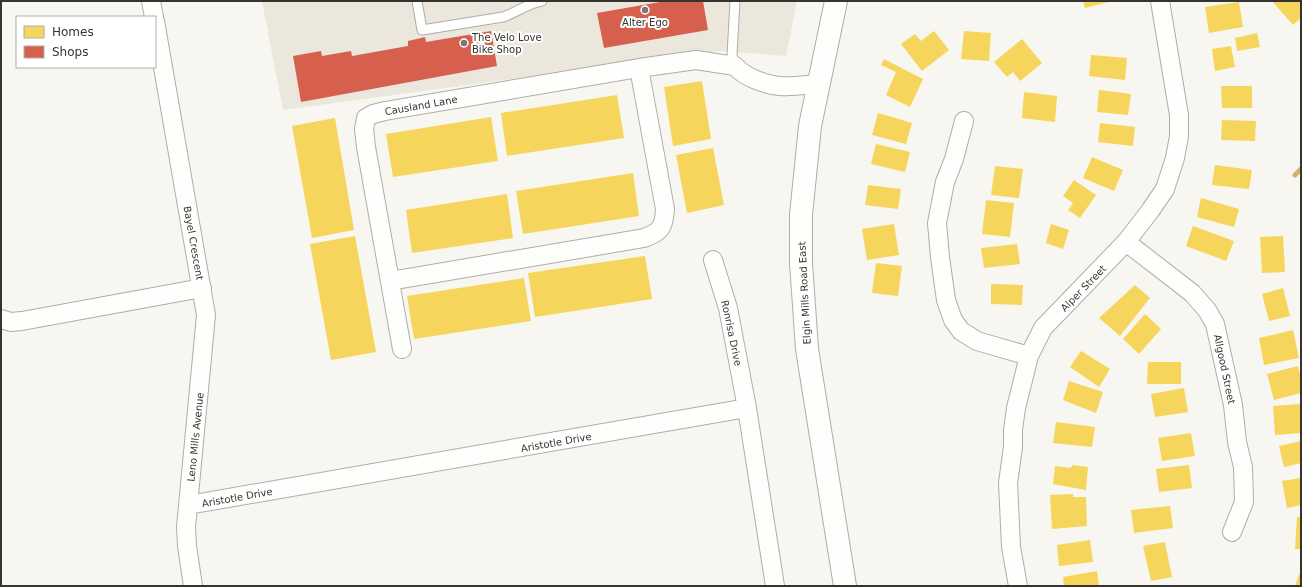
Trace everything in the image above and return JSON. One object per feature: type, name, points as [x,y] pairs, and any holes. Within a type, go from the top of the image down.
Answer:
[{"type":"main road","name":"Elgin Mills Road East","points":[[836,1],[810,126],[801,215],[801,271],[808,349],[845,586]]},
{"type":"street","points":[[151,1],[154,16]]},
{"type":"street","name":"Alper Street","points":[[1018,586],[1011,547],[1008,483],[1016,408],[1029,356],[1042,328],[1126,242],[1165,189],[1175,158],[1179,136],[1179,115],[1160,1]]},
{"type":"street","name":"Bayel Crescent","points":[[1,319],[11,322],[22,321],[202,288],[156,27]]},
{"type":"street","name":"Causland Lane","points":[[402,349],[364,129],[366,118],[373,114],[385,111],[639,68],[696,60],[735,66],[739,72],[750,78],[779,86],[818,84]]},
{"type":"street","points":[[390,281],[644,238],[656,234],[662,228],[665,209],[639,68]]},
{"type":"street","points":[[964,121],[954,159],[945,182],[937,223],[946,300],[953,320],[961,332],[977,341],[1029,356]]},
{"type":"street","name":"Allgood Street","points":[[1126,242],[1192,293],[1207,310],[1215,324],[1233,405],[1237,442],[1244,467],[1244,502],[1232,532]]},
{"type":"street","name":"Ronrisa Drive","points":[[713,260],[728,308],[747,408]]},
{"type":"street","name":"Leno Mills Avenue","points":[[193,586],[187,546],[186,527],[206,315],[202,288]]},
{"type":"street","points":[[747,408],[775,586]]},
{"type":"street","name":"Aristotle Drive","points":[[188,505],[747,408]]},
{"type":"lane","points":[[418,1],[422,30],[503,17],[511,15],[531,4],[542,1]]},
{"type":"lane","points":[[735,1],[732,55],[735,66]]},
{"type":"shaded area","points":[[262,1],[797,1],[786,56],[720,51],[283,110]]},
{"type":"building: Homes","points":[[1083,1],[1109,1],[1109,2],[1085,8]]},
{"type":"building: Homes","points":[[1272,1],[1301,1],[1301,18],[1293,25]]},
{"type":"building: Homes","points":[[1239,2],[1243,27],[1209,33],[1205,7]]},
{"type":"building: Homes","points":[[934,31],[949,50],[922,71],[901,44],[915,34],[921,41]]},
{"type":"building: Homes","points":[[964,31],[991,33],[989,61],[961,59]]},
{"type":"building: Homes","points":[[1257,33],[1260,47],[1237,51],[1235,38]]},
{"type":"building: Homes","points":[[1022,39],[1042,63],[1020,81],[1013,72],[1007,77],[994,62]]},
{"type":"building: Homes","points":[[1231,46],[1235,67],[1215,71],[1212,49]]},
{"type":"building: Homes","points":[[1091,55],[1127,58],[1125,80],[1089,76]]},
{"type":"building: Homes","points":[[884,59],[923,79],[910,107],[886,95],[896,72],[881,65]]},
{"type":"building: Homes","points":[[702,81],[711,139],[673,146],[664,87]]},
{"type":"building: Homes","points":[[1221,86],[1252,86],[1252,108],[1222,108]]},
{"type":"building: Homes","points":[[1099,90],[1131,94],[1128,115],[1097,112]]},
{"type":"building: Homes","points":[[1024,92],[1057,96],[1055,122],[1022,118]]},
{"type":"building: Homes","points":[[617,95],[624,138],[507,156],[501,113]]},
{"type":"building: Homes","points":[[878,113],[912,123],[906,144],[872,135]]},
{"type":"building: Homes","points":[[491,117],[498,161],[393,177],[386,134]]},
{"type":"building: Homes","points":[[335,118],[354,230],[312,238],[292,126]]},
{"type":"building: Homes","points":[[1222,120],[1256,121],[1255,141],[1221,140]]},
{"type":"building: Homes","points":[[1100,123],[1135,127],[1133,146],[1098,142]]},
{"type":"building: Homes","points":[[876,144],[910,152],[905,172],[871,164]]},
{"type":"building: Homes","points":[[713,148],[724,205],[687,213],[676,155]]},
{"type":"building: Homes","points":[[1092,157],[1123,170],[1114,191],[1083,178]]},
{"type":"building: Homes","points":[[1215,165],[1252,170],[1249,189],[1212,185]]},
{"type":"building: Homes","points":[[995,166],[1023,169],[1019,198],[991,195]]},
{"type":"building: Homes","points":[[633,173],[639,216],[523,234],[516,191]]},
{"type":"building: Homes","points":[[1074,180],[1096,195],[1080,218],[1068,210],[1073,203],[1063,196]]},
{"type":"building: Homes","points":[[868,185],[901,189],[898,209],[865,205]]},
{"type":"building: Homes","points":[[507,194],[513,238],[412,253],[406,210]]},
{"type":"building: Homes","points":[[1201,198],[1239,209],[1234,227],[1197,217]]},
{"type":"building: Homes","points":[[986,200],[1014,203],[1010,237],[982,234]]},
{"type":"building: Homes","points":[[894,224],[899,255],[867,260],[862,229]]},
{"type":"building: Homes","points":[[1051,224],[1069,230],[1063,249],[1046,243]]},
{"type":"building: Homes","points":[[1193,226],[1234,241],[1226,261],[1186,246]]},
{"type":"building: Homes","points":[[355,236],[376,352],[331,360],[310,244]]},
{"type":"building: Homes","points":[[1283,236],[1285,272],[1262,273],[1260,237]]},
{"type":"building: Homes","points":[[1017,244],[1020,264],[984,268],[981,248]]},
{"type":"building: Homes","points":[[645,256],[652,299],[535,317],[528,273]]},
{"type":"building: Homes","points":[[876,263],[902,266],[898,296],[872,293]]},
{"type":"building: Homes","points":[[524,278],[531,321],[414,339],[407,296]]},
{"type":"building: Homes","points":[[991,284],[1023,285],[1022,305],[991,304]]},
{"type":"building: Homes","points":[[1135,285],[1150,298],[1120,336],[1099,318]]},
{"type":"building: Homes","points":[[1283,288],[1290,316],[1269,321],[1262,294]]},
{"type":"building: Homes","points":[[1145,314],[1161,329],[1139,354],[1123,339]]},
{"type":"building: Homes","points":[[1293,330],[1299,358],[1264,365],[1259,338]]},
{"type":"building: Homes","points":[[1081,351],[1110,369],[1099,387],[1070,367]]},
{"type":"building: Homes","points":[[1148,362],[1181,362],[1181,384],[1147,384]]},
{"type":"building: Homes","points":[[1298,366],[1301,379],[1301,393],[1274,400],[1267,374]]},
{"type":"building: Homes","points":[[1069,381],[1103,392],[1096,413],[1063,400]]},
{"type":"building: Homes","points":[[1184,388],[1188,412],[1155,417],[1151,394]]},
{"type":"building: Homes","points":[[1301,404],[1301,433],[1275,435],[1273,406]]},
{"type":"building: Homes","points":[[1056,422],[1095,427],[1092,447],[1053,443]]},
{"type":"building: Homes","points":[[1191,433],[1195,456],[1162,461],[1158,438]]},
{"type":"building: Homes","points":[[1301,441],[1301,463],[1284,467],[1279,446]]},
{"type":"building: Homes","points":[[1072,465],[1088,467],[1086,490],[1053,484],[1055,466],[1071,468]]},
{"type":"building: Homes","points":[[1189,465],[1192,488],[1159,492],[1156,469]]},
{"type":"building: Homes","points":[[1301,478],[1301,505],[1287,508],[1282,481]]},
{"type":"building: Homes","points":[[1073,494],[1073,497],[1086,497],[1087,526],[1052,529],[1050,495]]},
{"type":"building: Homes","points":[[1170,506],[1173,528],[1134,533],[1131,510]]},
{"type":"building: Homes","points":[[1297,517],[1301,517],[1301,549],[1295,549]]},
{"type":"building: Homes","points":[[1090,540],[1093,562],[1059,566],[1057,545]]},
{"type":"building: Homes","points":[[1165,542],[1172,577],[1151,581],[1143,546]]},
{"type":"building: Homes","points":[[1301,569],[1301,586],[1295,586]]},
{"type":"building: Homes","points":[[1097,571],[1099,586],[1064,586],[1063,577]]},
{"type":"building: Shops","points":[[666,1],[703,1],[708,30],[604,48],[597,13]]},
{"type":"building: Shops","points":[[491,31],[497,66],[301,102],[293,56],[321,51],[322,56],[351,51],[352,56],[408,46],[408,41],[425,37],[426,42]]},
{"type":"waterway","points":[[1295,175],[1301,169]]},
{"type":"place","name":"Alter Ego","points":[[645,10]]},
{"type":"place","name":"The Velo Love Bike Shop","points":[[464,43]]}]
